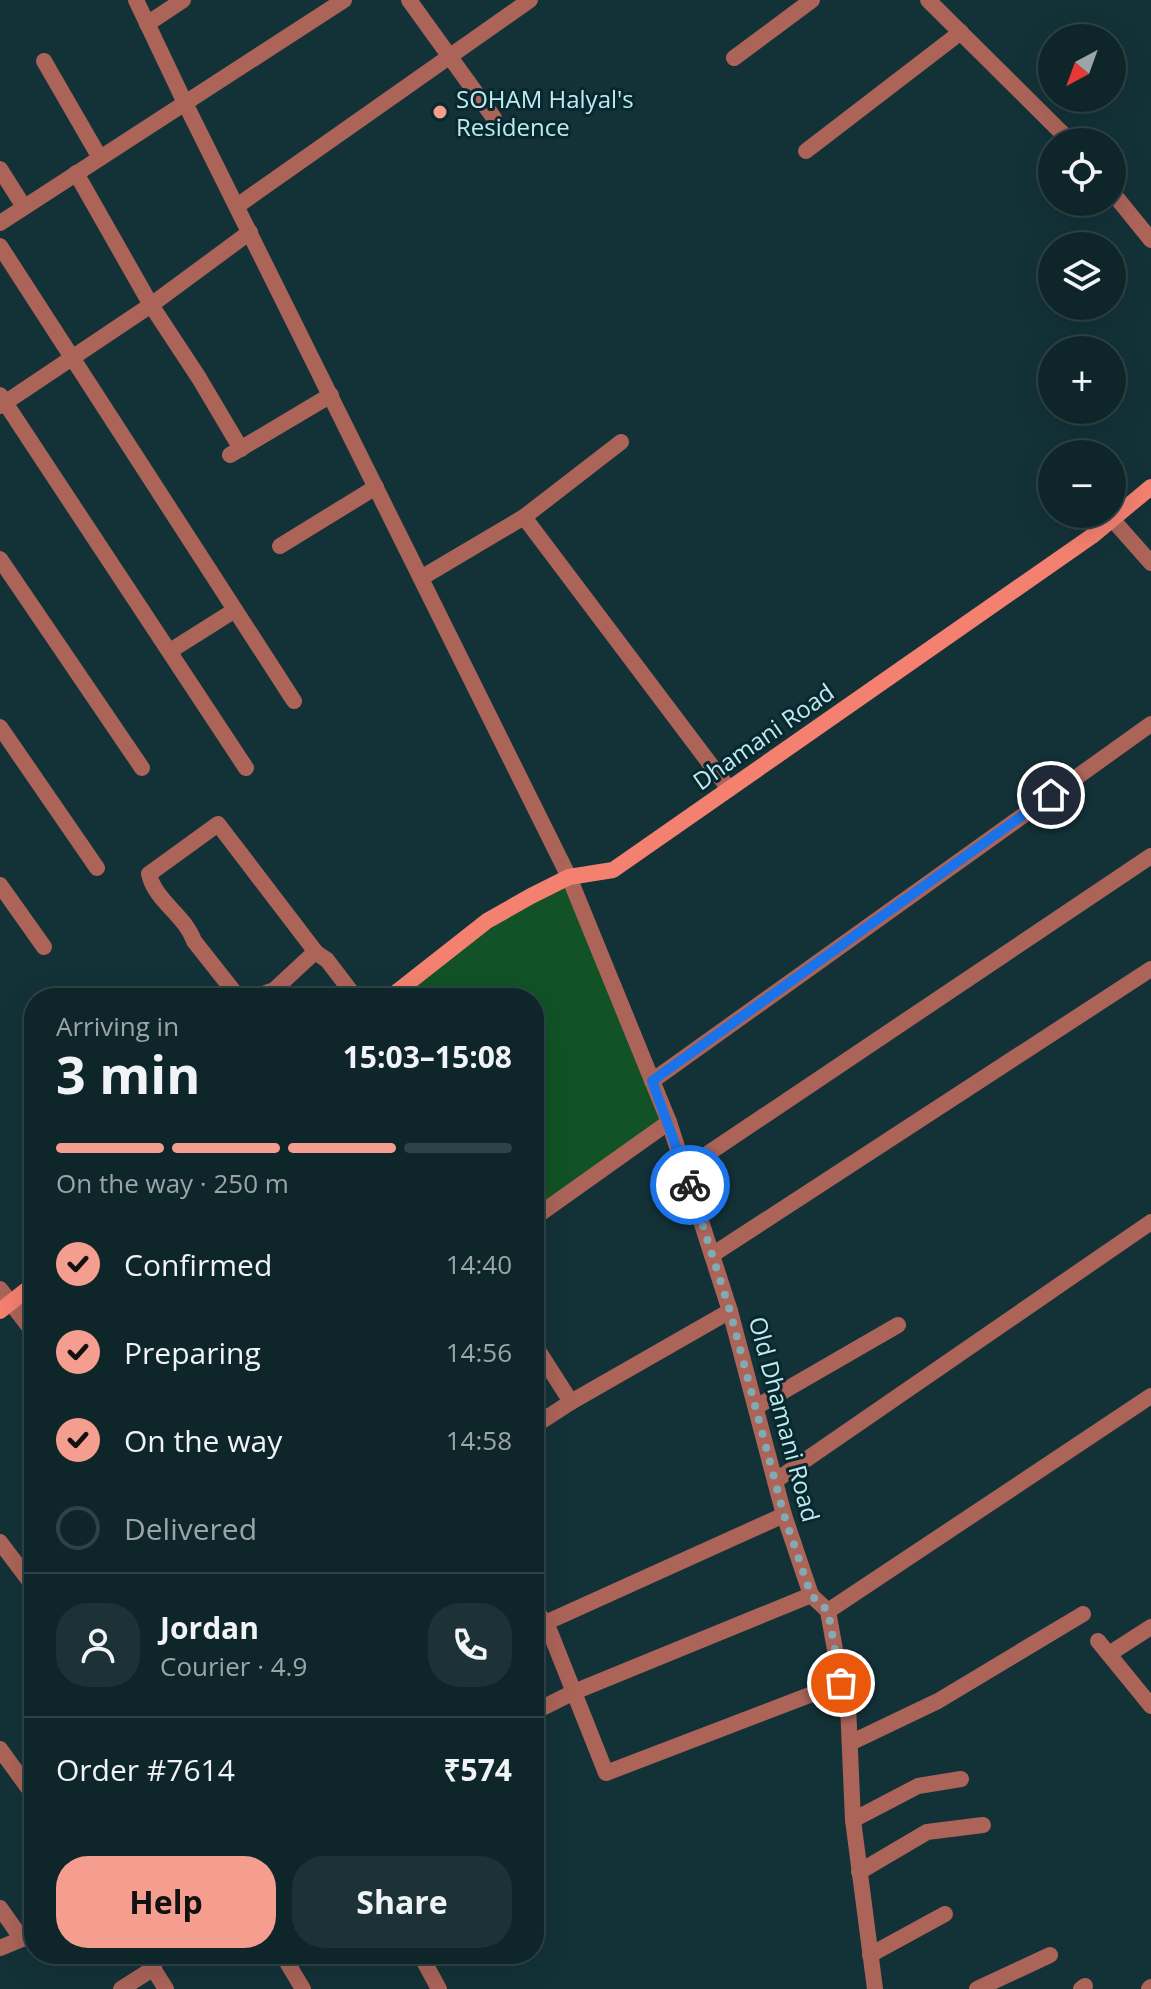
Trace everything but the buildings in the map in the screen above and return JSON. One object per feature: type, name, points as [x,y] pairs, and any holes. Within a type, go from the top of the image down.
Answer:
[{"type":"main road","name":"Dhamani Road","points":[[1126,508],[1151,487]]},
{"type":"main road","name":"Dhamani Road","points":[[402,988],[487,921],[569,877],[613,870],[1101,528]]},
{"type":"main road","points":[[6,1307],[24,1292]]},
{"type":"street","name":"Old Dhamani Road","points":[[136,0],[569,877],[669,1122],[730,1311],[784,1515],[811,1595],[828,1611]]},
{"type":"street","points":[[147,24],[183,0]]},
{"type":"street","points":[[0,223],[344,0]]},
{"type":"street","points":[[409,0],[494,118]]},
{"type":"street","points":[[237,206],[530,0]]},
{"type":"street","points":[[734,58],[812,0]]},
{"type":"street","points":[[928,0],[1057,128]]},
{"type":"street","points":[[806,151],[961,32]]},
{"type":"street","points":[[44,61],[100,158]]},
{"type":"street","points":[[0,169],[24,207]]},
{"type":"street","points":[[76,173],[151,305],[199,378],[235,452],[331,395]]},
{"type":"street","points":[[1126,209],[1151,240]]},
{"type":"street","points":[[246,768],[2,401],[151,305],[250,232]]},
{"type":"street","points":[[0,246],[294,701]]},
{"type":"street","points":[[421,578],[524,517],[621,442]]},
{"type":"street","points":[[280,546],[376,487]]},
{"type":"street","points":[[524,517],[729,789]]},
{"type":"street","points":[[1120,528],[1151,563]]},
{"type":"street","points":[[0,559],[142,768]]},
{"type":"street","points":[[170,651],[235,610]]},
{"type":"street","points":[[652,1081],[1151,724]]},
{"type":"street","points":[[0,727],[97,868]]},
{"type":"street","points":[[231,988],[194,941],[191,931],[151,885],[149,874],[218,824],[315,951]]},
{"type":"street","points":[[685,1169],[1151,856]]},
{"type":"street","points":[[0,885],[44,947]]},
{"type":"street","points":[[276,988],[315,952],[327,960],[348,988]]},
{"type":"street","points":[[712,1255],[1151,969]]},
{"type":"street","points":[[544,1211],[669,1122]]},
{"type":"street","points":[[775,1481],[1151,1222]]},
{"type":"street","points":[[0,1289],[6,1307],[24,1324]]},
{"type":"street","points":[[544,1420],[730,1311]]},
{"type":"street","points":[[756,1407],[898,1325]]},
{"type":"street","points":[[544,1360],[571,1402]]},
{"type":"street","points":[[875,1989],[853,1820],[848,1705],[828,1611],[1151,1396]]},
{"type":"street","points":[[544,1623],[784,1515]]},
{"type":"street","points":[[0,1542],[24,1574]]},
{"type":"street","points":[[544,1707],[811,1595]]},
{"type":"street","points":[[850,1743],[938,1701],[1083,1614]]},
{"type":"street","points":[[1151,1627],[1104,1647],[1151,1706]]},
{"type":"street","points":[[544,1635],[574,1692],[606,1773],[841,1683]]},
{"type":"street","points":[[0,1749],[24,1782]]},
{"type":"street","points":[[853,1820],[918,1786],[961,1779]]},
{"type":"street","points":[[859,1872],[927,1832],[983,1825]]},
{"type":"street","points":[[0,1908],[24,1933]]},
{"type":"street","points":[[870,1955],[945,1914]]},
{"type":"street","points":[[0,1948],[24,1939]]},
{"type":"street","points":[[977,1989],[1050,1955]]},
{"type":"street","points":[[151,1964],[166,1989]]},
{"type":"street","points":[[288,1964],[303,1989]]},
{"type":"street","points":[[425,1964],[439,1989]]},
{"type":"street","points":[[121,1989],[154,1968]]},
{"type":"green space","points":[[569,877],[669,1122],[544,1211],[544,988],[402,988]]},
{"type":"way so far","points":[[690,1185],[730,1311],[784,1515],[811,1595],[828,1611],[841,1683]]},
{"type":"place","name":"SOHAM Halyal's Residence","points":[[440,112]]},
{"type":"route","points":[[690,1185],[652,1081],[1051,795]]}]
